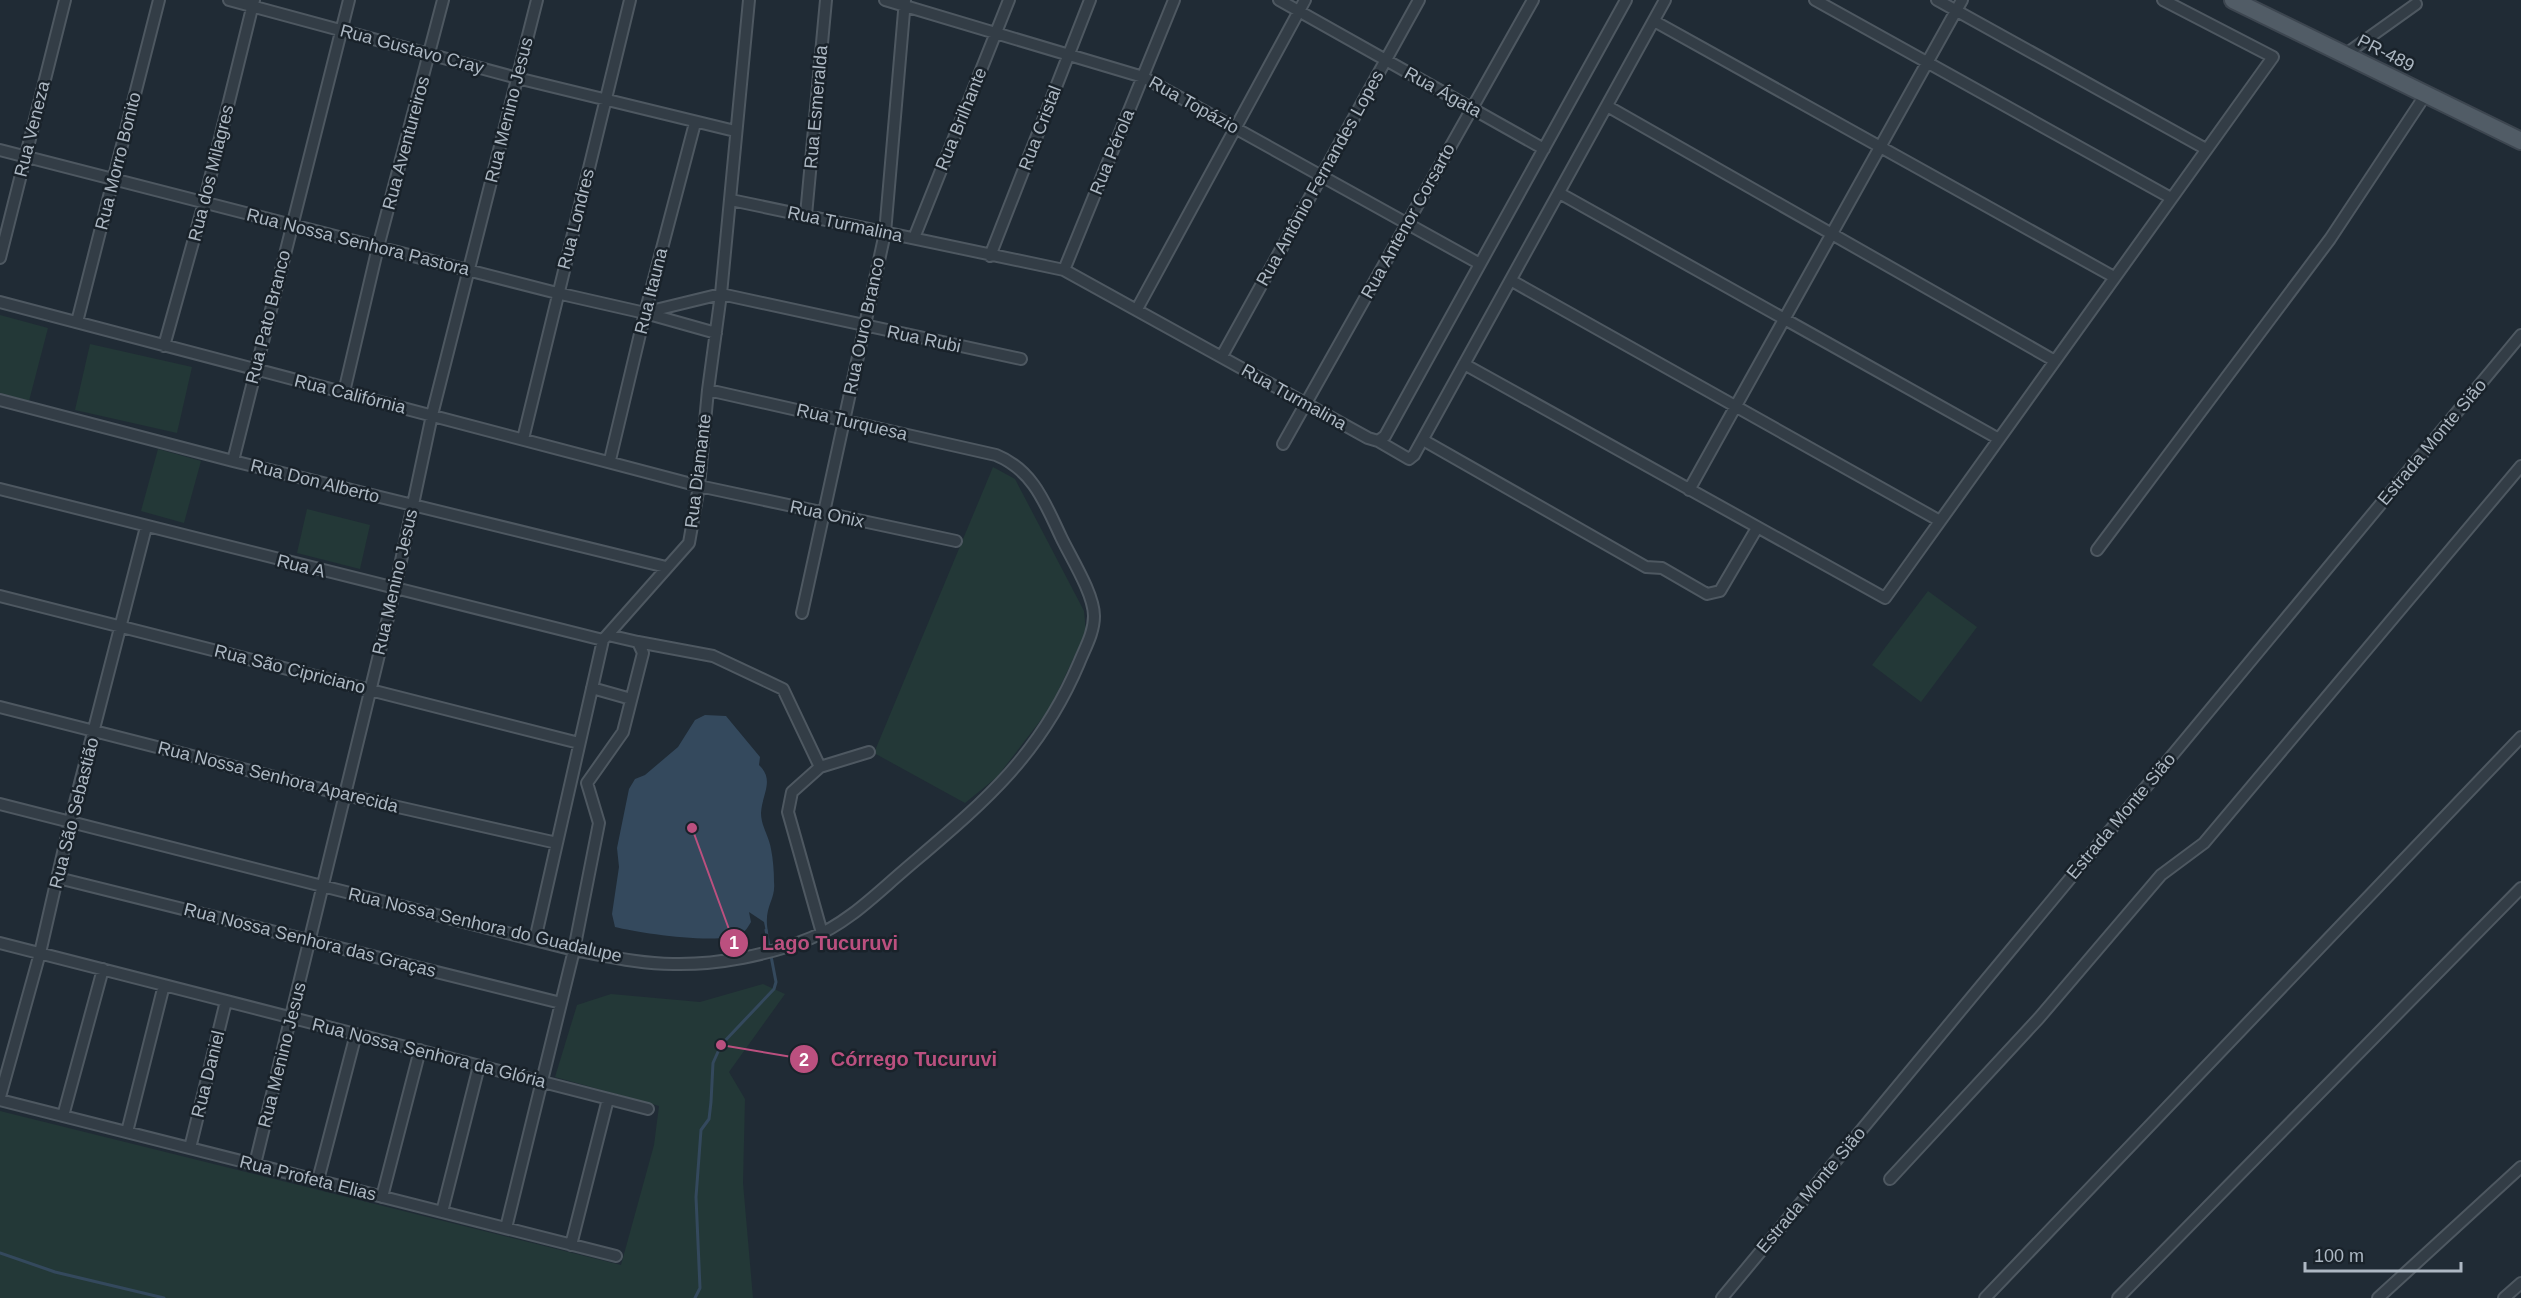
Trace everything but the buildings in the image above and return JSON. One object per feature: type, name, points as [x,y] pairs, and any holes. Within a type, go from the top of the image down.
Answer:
[{"type":"main road","name":"PR-489","points":[[2233,0],[2521,141]]},
{"type":"street","name":"Rua Veneza","points":[[0,258],[64,0]]},
{"type":"street","name":"Rua Morro Bonito","points":[[77,322],[159,0]]},
{"type":"street","name":"Rua Gustavo Cray","points":[[229,0],[253,3],[517,78],[735,131]]},
{"type":"street","name":"Rua Pato Branco","points":[[233,461],[291,225],[350,0]]},
{"type":"street","name":"Rua Aventureiros","points":[[344,392],[378,247],[443,0]]},
{"type":"street","name":"Rua Menino Jesus","points":[[255,1164],[395,589],[432,416],[467,270],[537,0]]},
{"type":"street","name":"Rua Londres","points":[[523,439],[630,0]]},
{"type":"street","name":"Rua Diamante","points":[[535,940],[605,638],[689,543],[699,486],[708,390],[721,294],[749,0]]},
{"type":"street","name":"Rua Esmeralda","points":[[806,214],[826,0]]},
{"type":"street","name":"Rua Topázio","points":[[885,0],[905,3],[995,33],[1143,76],[1480,264]]},
{"type":"street","name":"Rua Brilhante","points":[[914,238],[1009,0]]},
{"type":"street","name":"Rua Cristal","points":[[990,256],[1090,0]]},
{"type":"street","name":"Rua Pérola","points":[[1064,270],[1174,0]]},
{"type":"street","name":"Rua Ágata","points":[[1279,0],[1544,149]]},
{"type":"street","points":[[1137,309],[1305,0]]},
{"type":"street","name":"Rua Antônio Fernandes Lopes","points":[[1222,356],[1419,0]]},
{"type":"street","name":"Rua Antenor Corsarto","points":[[1283,444],[1533,0]]},
{"type":"street","points":[[1378,441],[1385,436],[1626,0]]},
{"type":"street","points":[[1665,0],[1561,194],[1423,440],[1646,567],[1662,568],[1707,594],[1720,591],[1757,528]]},
{"type":"street","points":[[1815,0],[2171,198]]},
{"type":"street","points":[[1937,0],[2206,149]]},
{"type":"street","points":[[1689,490],[1962,0]]},
{"type":"street","points":[[1464,364],[1885,598],[2273,57],[2163,0]]},
{"type":"street","name":"Rua dos Milagres","points":[[164,346],[204,203],[253,3]]},
{"type":"street","name":"Rua Ouro Branco","points":[[802,613],[885,233],[905,3]]},
{"type":"street","points":[[2346,54],[2416,4]]},
{"type":"street","points":[[1654,21],[2115,277]]},
{"type":"street","points":[[2097,550],[2330,239],[2426,94]]},
{"type":"street","points":[[1607,106],[2055,361]]},
{"type":"street","name":"Rua Itauna","points":[[610,460],[645,313],[695,123]]},
{"type":"street","name":"Rua Nossa Senhora Pastora","points":[[0,150],[716,333]]},
{"type":"street","points":[[1561,194],[1998,439]]},
{"type":"street","name":"Rua Turmalina","points":[[731,200],[1064,270],[1408,459],[1414,455],[1423,440]]},
{"type":"street","points":[[1512,281],[1940,521]]},
{"type":"street","points":[[645,313],[721,294]]},
{"type":"street","name":"Rua Rubi","points":[[721,294],[864,327],[1021,359]]},
{"type":"street","name":"Rua Califórnia","points":[[0,302],[432,416],[610,460],[699,486]]},
{"type":"street","name":"Estrada Monte Sião","points":[[1722,1298],[2521,334]]},
{"type":"street","name":"Rua Turquesa","points":[[708,390],[996,455]]},
{"type":"street","name":"Rua Don Alberto","points":[[0,400],[233,461],[666,567]]},
{"type":"street","name":"Rua Nossa Senhora do Guadalupe","points":[[0,804],[574,950],[673,964],[714,962],[769,951],[822,933],[864,904],[999,788],[1031,748],[1058,708],[1091,635],[1093,607],[1041,496],[1024,471],[1011,461],[996,455]]},
{"type":"street","points":[[1890,1179],[2039,1018],[2160,875],[2204,843],[2521,466]]},
{"type":"street","name":"Rua Onix","points":[[699,486],[956,541]]},
{"type":"street","name":"Rua A","points":[[0,489],[395,589],[605,638],[713,657],[783,689],[820,767]]},
{"type":"street","name":"Rua São Sebastião","points":[[0,1099],[40,953],[70,822],[146,527]]},
{"type":"street","name":"Rua São Cipriciano","points":[[0,596],[579,743]]},
{"type":"street","points":[[506,1228],[574,950],[599,823],[587,783],[622,732],[643,653],[638,642]]},
{"type":"street","points":[[592,688],[631,699]]},
{"type":"street","name":"Rua Nossa Senhora Aparecida","points":[[0,707],[345,795],[557,843]]},
{"type":"street","points":[[1985,1298],[2521,737]]},
{"type":"street","points":[[822,933],[788,812],[792,792],[820,767],[869,752]]},
{"type":"street","name":"Rua Nossa Senhora das Graças","points":[[58,878],[561,1003]]},
{"type":"street","points":[[2122,1295],[2521,888]]},
{"type":"street","name":"Rua Nossa Senhora da Glória","points":[[0,943],[648,1109]]},
{"type":"street","points":[[63,1116],[103,969]]},
{"type":"street","points":[[127,1132],[164,985]]},
{"type":"street","name":"Rua Daniel","points":[[190,1148],[226,1001]]},
{"type":"street","points":[[318,1180],[356,1034]]},
{"type":"street","points":[[382,1197],[420,1050]]},
{"type":"street","points":[[442,1212],[479,1066]]},
{"type":"street","name":"Rua Profeta Elias","points":[[0,1099],[616,1256]]},
{"type":"street","points":[[571,1245],[608,1099]]},
{"type":"street","points":[[2378,1298],[2521,1167]]},
{"type":"street","points":[[2504,1298],[2521,1283]]},
{"type":"green space","points":[[0,315],[48,328],[29,401],[0,393]]},
{"type":"green space","points":[[90,344],[192,367],[177,433],[75,410]]},
{"type":"green space","points":[[158,449],[201,461],[184,523],[141,511]]},
{"type":"green space","points":[[993,467],[1015,479],[1084,611],[1086,632],[1050,708],[997,777],[965,803],[874,753]]},
{"type":"green space","points":[[307,509],[370,525],[360,569],[297,553]]},
{"type":"green space","points":[[1928,591],[1977,627],[1921,702],[1872,665]]},
{"type":"green space","points":[[763,984],[785,994],[729,1072],[745,1099],[743,1183],[753,1298],[0,1298],[0,1111],[621,1265],[654,1145],[659,1106],[555,1077],[577,1005],[611,994],[700,1002]]},
{"type":"water","points":[[705,715],[726,716],[760,757],[759,765],[766,776],[761,813],[774,869],[774,889],[767,916],[768,932],[766,932],[764,922],[749,912],[751,922],[747,928],[732,937],[700,938],[661,935],[615,927],[612,914],[619,867],[617,848],[629,789],[635,779],[645,775],[678,747],[695,720]]},
{"type":"waterway","points":[[695,1298],[700,1288],[696,1197],[701,1130],[709,1119],[713,1063],[721,1045],[774,989],[776,982],[766,930]]},
{"type":"waterway","points":[[0,1253],[55,1272],[164,1298]]},
{"type":"place","name":"Lago Tucuruvi","points":[[692,828]]},
{"type":"place","name":"Córrego Tucuruvi","points":[[721,1045]]}]
